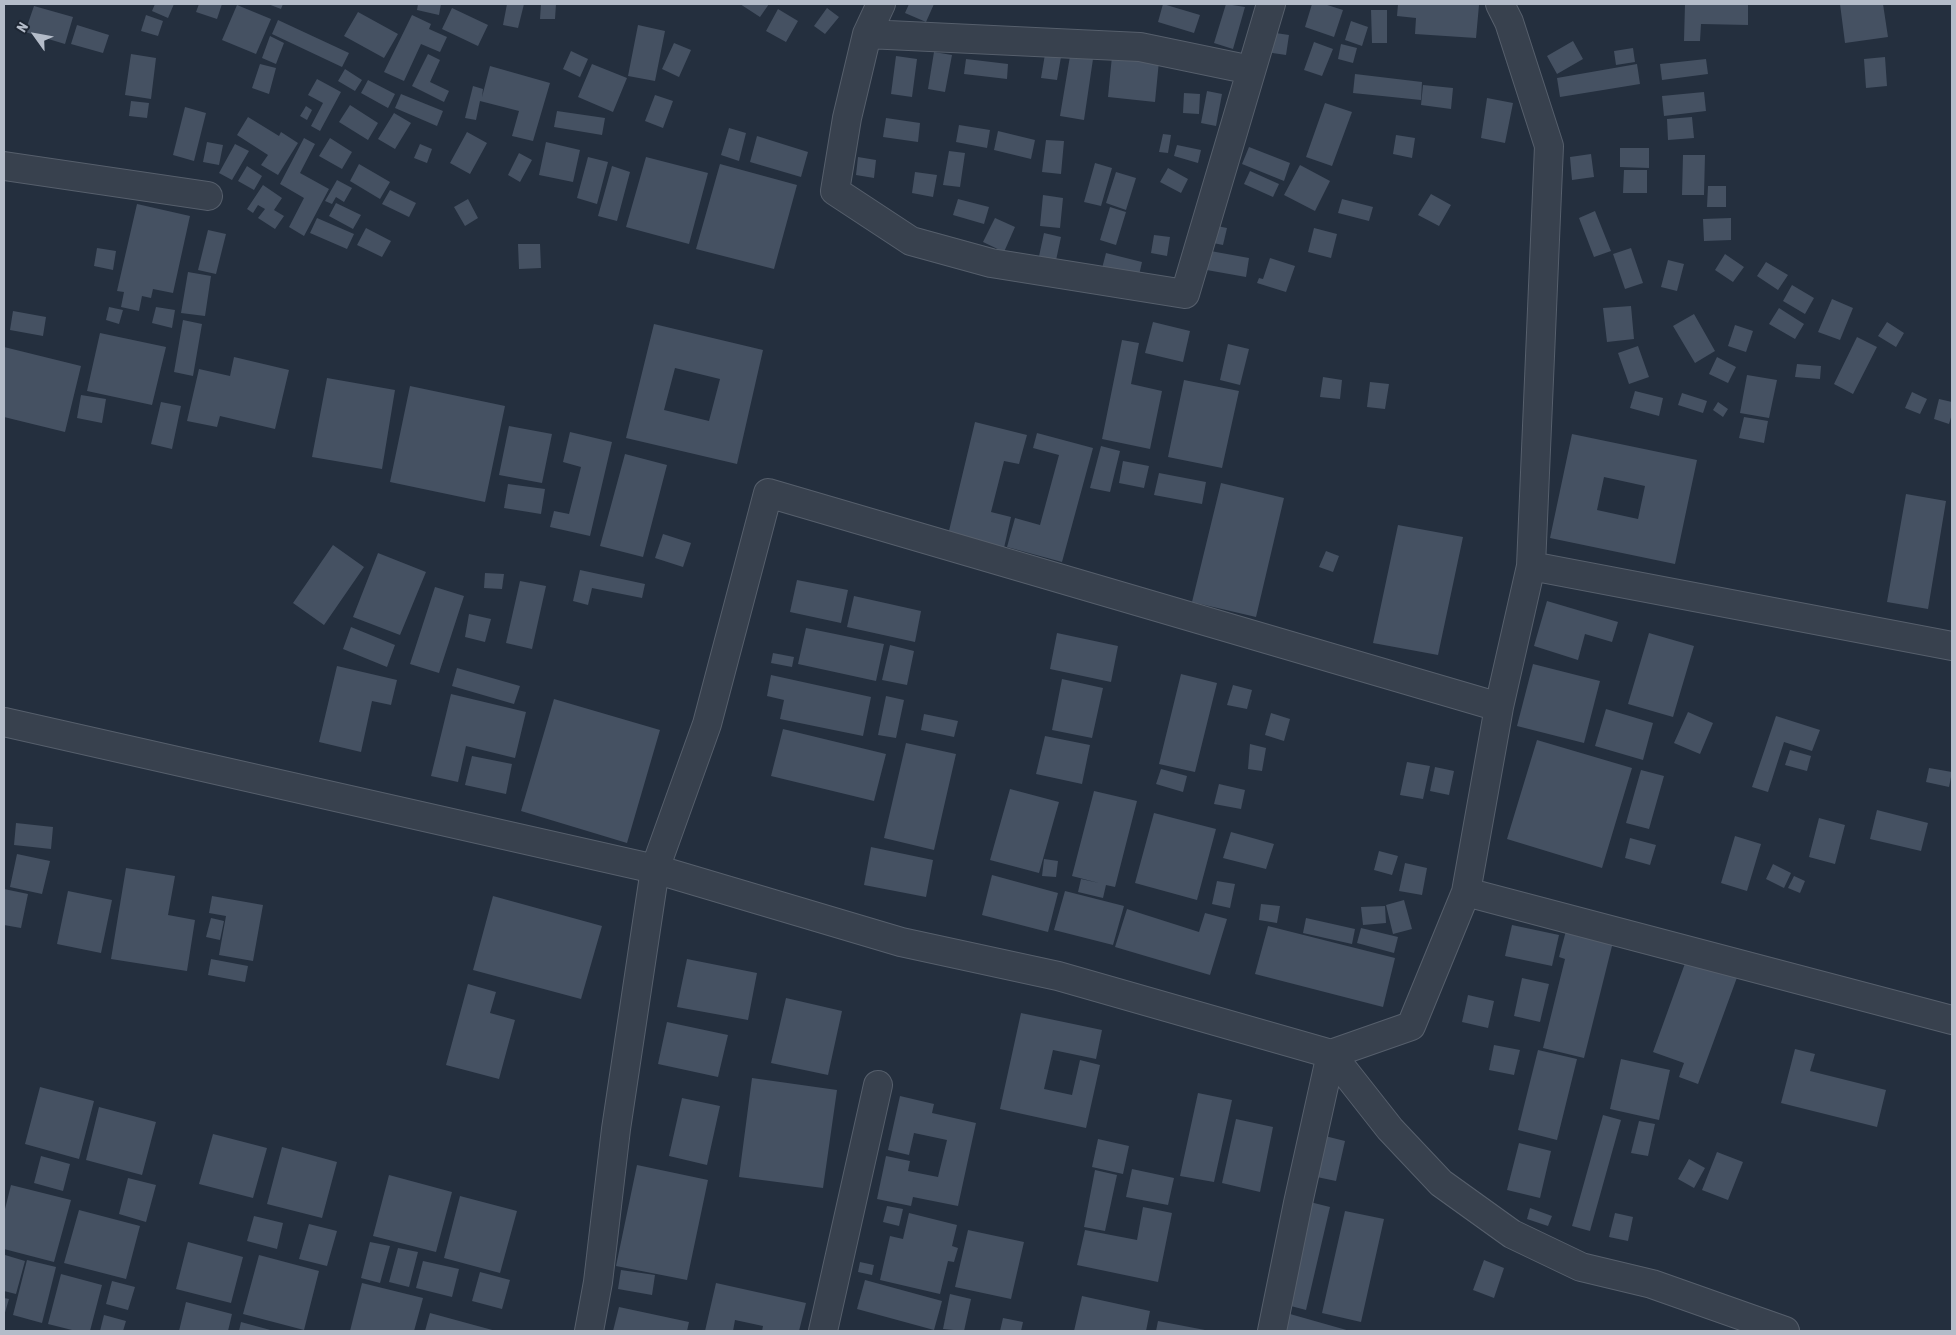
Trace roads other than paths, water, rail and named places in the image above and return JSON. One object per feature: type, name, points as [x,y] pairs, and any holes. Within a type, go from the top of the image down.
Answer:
[{"type":"street","points":[[881,4],[867,34],[847,118],[835,191],[911,242],[991,263],[1185,294],[1271,4]]},
{"type":"street","points":[[4,722],[655,868],[901,942],[1058,976],[1331,1054],[1411,1026],[1466,892],[1499,707],[1531,566],[1549,146],[1509,22],[1500,4]]},
{"type":"street","points":[[867,34],[1140,47],[1251,70]]},
{"type":"street","points":[[4,166],[208,196]]},
{"type":"street","points":[[589,1331],[598,1282],[616,1128],[655,868],[707,724],[768,493],[1499,707]]},
{"type":"street","points":[[1531,566],[1952,646]]},
{"type":"street","points":[[1466,892],[1952,1020]]},
{"type":"street","points":[[1272,1331],[1331,1054]]},
{"type":"street","points":[[1331,1054],[1390,1129],[1441,1183],[1512,1234],[1581,1266],[1652,1284],[1785,1331]]},
{"type":"street","points":[[823,1331],[878,1085]]}]
